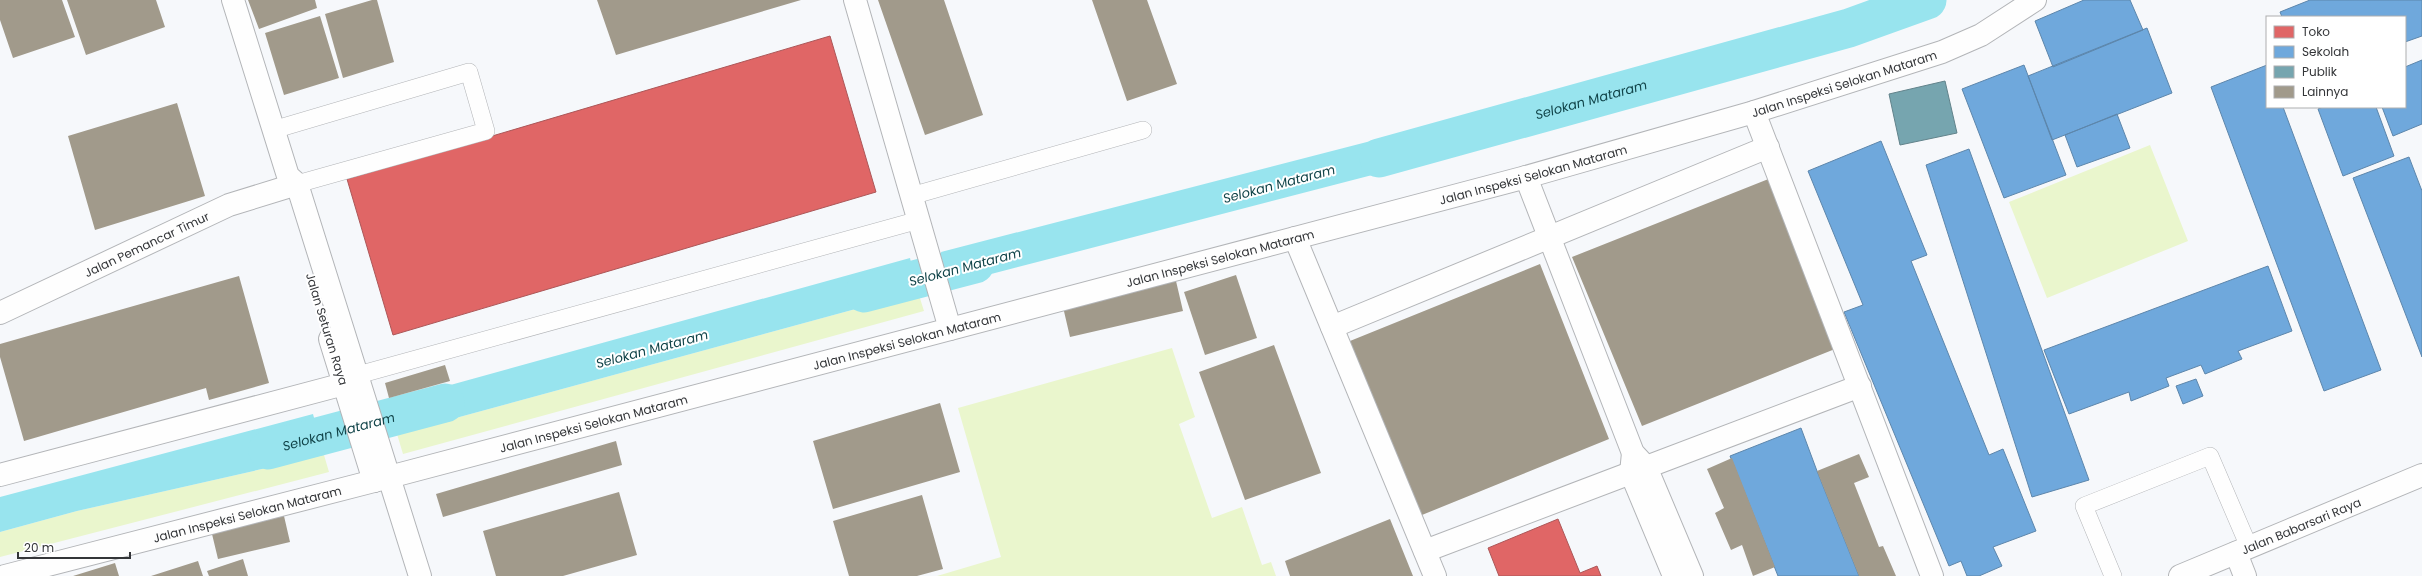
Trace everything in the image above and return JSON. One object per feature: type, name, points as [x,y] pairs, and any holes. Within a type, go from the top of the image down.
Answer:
[{"type":"street","name":"Jalan Seturan Raya","points":[[233,0],[382,479]]},
{"type":"street","points":[[855,0],[950,328]]},
{"type":"street","name":"Jalan Inspeksi Selokan Mataram","points":[[5,576],[382,479],[1526,177],[1754,112],[1942,52],[1980,35],[2035,0]]},
{"type":"street","points":[[1754,112],[1932,576]]},
{"type":"street","points":[[1332,327],[1768,147]]},
{"type":"street","points":[[1526,177],[1637,464],[1674,576]]},
{"type":"street","name":"Jalan Pemancar Timur","points":[[0,313],[229,205],[290,183]]},
{"type":"street","points":[[1295,238],[1435,576]]},
{"type":"street","points":[[1425,551],[1637,464],[1860,386]]},
{"type":"street","points":[[0,475],[353,387]]},
{"type":"street","points":[[1637,464],[1692,576]]},
{"type":"street","name":"Jalan Babarsari Raya","points":[[2180,576],[2422,475]]},
{"type":"street","points":[[382,479],[397,502],[420,576]]},
{"type":"street","points":[[2243,550],[2245,576]]},
{"type":"lane","points":[[273,130],[469,72],[486,131],[290,183]]},
{"type":"lane","points":[[912,196],[1142,130]]},
{"type":"lane","points":[[353,387],[919,220]]},
{"type":"lane","points":[[2113,576],[2084,506],[2210,456],[2243,550]]},
{"type":"green space","points":[[2150,145],[2188,241],[2047,298],[2009,202]]},
{"type":"green space","points":[[918,292],[924,311],[403,454],[397,434]]},
{"type":"green space","points":[[1172,348],[1195,417],[1179,424],[1212,518],[1242,507],[1262,565],[1271,562],[1276,576],[937,576],[1001,557],[958,408]]},
{"type":"green space","points":[[324,455],[329,472],[0,557],[0,532],[77,511]]},
{"type":"water","points":[[1425,127],[1434,159],[949,285],[941,252]]},
{"type":"water","points":[[910,258],[918,292],[397,434],[389,402]]},
{"type":"water","points":[[313,414],[324,455],[77,511],[0,532],[0,497]]},
{"type":"building: Toko","points":[[830,36],[876,192],[393,335],[347,179]]},
{"type":"building: Toko","points":[[1558,519],[1580,573],[1597,566],[1601,576],[1499,576],[1488,548]]},
{"type":"building: Sekolah","points":[[2084,0],[2130,0],[2143,30],[2053,67],[2035,21]]},
{"type":"building: Sekolah","points":[[2310,0],[2422,0],[2422,36],[2406,42],[2406,16],[2282,16],[2280,12]]},
{"type":"building: Sekolah","points":[[2147,28],[2172,93],[2052,140],[2028,76]]},
{"type":"building: Sekolah","points":[[2422,60],[2422,124],[2393,136],[2382,108],[2406,108],[2406,67]]},
{"type":"building: Sekolah","points":[[2024,65],[2066,175],[2004,198],[1962,89]]},
{"type":"building: Sekolah","points":[[2266,65],[2266,108],[2283,108],[2381,370],[2324,391],[2211,87]]},
{"type":"building: Sekolah","points":[[2376,108],[2394,156],[2343,176],[2318,109]]},
{"type":"building: Sekolah","points":[[2117,114],[2130,148],[2077,167],[2065,135]]},
{"type":"building: Sekolah","points":[[1881,141],[1927,255],[1911,261],[1989,455],[2003,449],[2036,531],[1993,547],[2002,566],[1979,576],[1967,576],[1961,561],[1949,566],[1844,312],[1863,305],[1808,171]]},
{"type":"building: Sekolah","points":[[1969,149],[2089,480],[2032,497],[1926,165]]},
{"type":"building: Sekolah","points":[[2409,157],[2422,191],[2422,357],[2353,178]]},
{"type":"building: Sekolah","points":[[2268,266],[2292,331],[2238,351],[2242,359],[2205,374],[2201,365],[2166,378],[2169,386],[2131,401],[2129,392],[2069,414],[2044,350]]},
{"type":"building: Sekolah","points":[[2196,379],[2203,396],[2183,404],[2176,386]]},
{"type":"building: Sekolah","points":[[1801,428],[1859,576],[1778,576],[1730,456]]},
{"type":"building: Publik","points":[[1945,81],[1957,133],[1900,145],[1889,94]]},
{"type":"building: Lainnya","points":[[0,0],[62,0],[75,37],[13,58],[0,20]]},
{"type":"building: Lainnya","points":[[67,0],[156,0],[165,27],[86,55]]},
{"type":"building: Lainnya","points":[[248,0],[315,0],[317,8],[259,29]]},
{"type":"building: Lainnya","points":[[372,0],[377,0],[394,62],[343,78],[325,14]]},
{"type":"building: Lainnya","points":[[597,0],[801,0],[616,55]]},
{"type":"building: Lainnya","points":[[878,0],[944,0],[983,115],[925,135]]},
{"type":"building: Lainnya","points":[[1092,0],[1147,0],[1177,84],[1127,101]]},
{"type":"building: Lainnya","points":[[320,16],[339,78],[284,95],[265,33]]},
{"type":"building: Lainnya","points":[[177,103],[205,196],[95,230],[68,136]]},
{"type":"building: Lainnya","points":[[1771,178],[1835,349],[1642,426],[1572,257]]},
{"type":"building: Lainnya","points":[[1540,264],[1609,439],[1417,517],[1350,341]]},
{"type":"building: Lainnya","points":[[1236,275],[1257,338],[1205,355],[1184,292]]},
{"type":"building: Lainnya","points":[[239,276],[269,383],[209,400],[206,388],[24,441],[0,357],[0,344]]},
{"type":"building: Lainnya","points":[[1176,281],[1183,311],[1070,337],[1063,307]]},
{"type":"building: Lainnya","points":[[1274,345],[1321,473],[1245,500],[1199,372]]},
{"type":"building: Lainnya","points":[[445,365],[450,381],[389,398],[385,383]]},
{"type":"building: Lainnya","points":[[940,403],[960,472],[833,509],[813,441]]},
{"type":"building: Lainnya","points":[[616,441],[622,465],[443,517],[436,494]]},
{"type":"building: Lainnya","points":[[1859,454],[1869,477],[1854,483],[1879,547],[1883,546],[1896,576],[1859,576],[1817,471]]},
{"type":"building: Lainnya","points":[[1732,458],[1775,567],[1753,576],[1742,545],[1731,550],[1715,513],[1724,508],[1707,469]]},
{"type":"building: Lainnya","points":[[619,492],[637,555],[563,576],[496,576],[483,531]]},
{"type":"building: Lainnya","points":[[922,495],[943,569],[917,576],[849,576],[833,521]]},
{"type":"building: Lainnya","points":[[284,516],[290,542],[218,559],[212,534]]},
{"type":"building: Lainnya","points":[[1390,519],[1413,576],[1290,576],[1285,561]]},
{"type":"building: Lainnya","points":[[243,559],[248,576],[209,576],[207,571]]},
{"type":"building: Lainnya","points":[[198,561],[203,576],[151,576]]},
{"type":"building: Lainnya","points":[[115,563],[119,576],[73,576]]},
{"type":"waterway","name":"Selokan Mataram","points":[[1379,158],[1849,28],[1927,0]]},
{"type":"waterway","name":"Selokan Mataram","points":[[864,293],[975,264]]},
{"type":"waterway","name":"Selokan Mataram","points":[[268,450],[445,403]]}]
